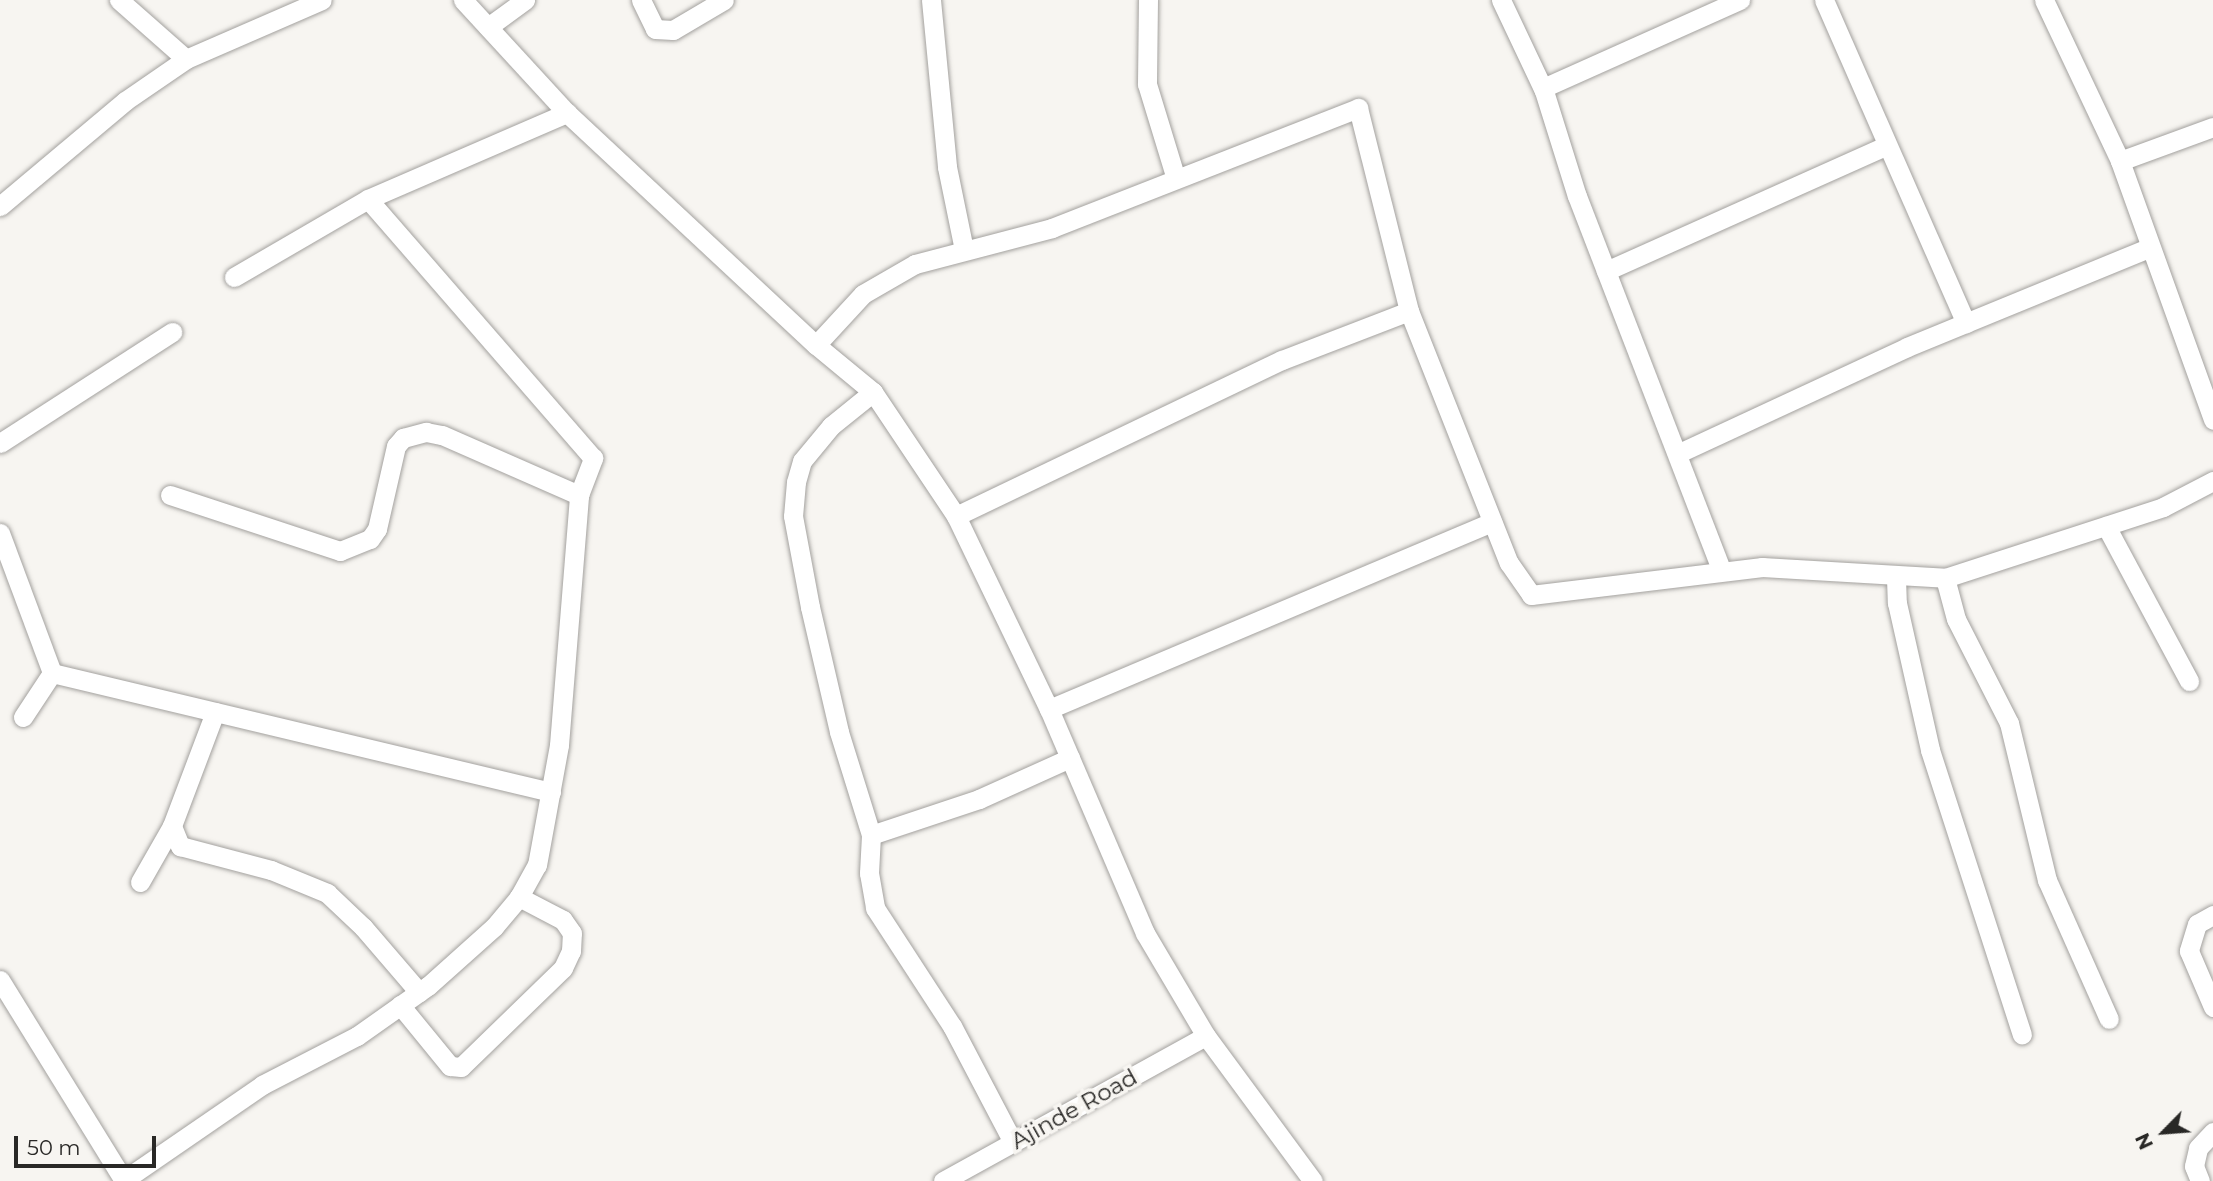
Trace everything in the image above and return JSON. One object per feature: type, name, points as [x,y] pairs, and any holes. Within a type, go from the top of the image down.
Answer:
[{"type":"street","points":[[120,0],[186,59]]},
{"type":"street","points":[[0,206],[125,101],[186,59],[323,0]]},
{"type":"street","points":[[463,0],[567,113],[816,345],[873,392],[956,516],[1049,709],[1145,933],[1206,1037],[1313,1181]]},
{"type":"street","points":[[488,27],[526,0]]},
{"type":"street","points":[[641,0],[655,29],[673,30],[724,0]]},
{"type":"street","points":[[931,0],[947,167],[964,250]]},
{"type":"street","points":[[1148,0],[1147,84],[1177,179]]},
{"type":"street","points":[[1501,0],[1543,88],[1606,271],[1679,453],[1722,571]]},
{"type":"street","points":[[1543,88],[1740,0]]},
{"type":"street","points":[[1824,0],[1885,146],[1966,323]]},
{"type":"street","points":[[2043,0],[2120,161],[2148,248],[2213,420]]},
{"type":"street","points":[[816,345],[863,294],[915,264],[1052,228],[1359,108],[1409,311],[1509,563],[1531,595],[1762,566],[1896,578],[1945,578],[2163,507],[2213,481]]},
{"type":"street","points":[[234,276],[368,200],[567,113]]},
{"type":"street","points":[[2120,161],[2213,127]]},
{"type":"street","points":[[1606,271],[1885,146]]},
{"type":"street","points":[[0,980],[124,1180],[262,1085],[356,1036],[467,956],[519,897],[537,864],[559,745],[579,495],[593,458],[590,451],[368,200]]},
{"type":"street","points":[[1679,453],[1966,323],[2148,248]]},
{"type":"street","points":[[956,516],[1282,360],[1409,311]]},
{"type":"street","points":[[0,443],[172,332]]},
{"type":"street","points":[[873,392],[831,426],[802,461],[793,516],[839,732],[871,835],[869,873],[875,908],[952,1026],[1013,1142]]},
{"type":"street","points":[[170,495],[340,551],[370,539],[377,529],[396,446],[403,438],[426,432],[442,435],[579,495]]},
{"type":"street","points":[[1049,709],[1492,522]]},
{"type":"street","points":[[2106,526],[2189,681]]},
{"type":"street","points":[[0,533],[52,673]]},
{"type":"street","points":[[1896,578],[1897,603],[1930,750],[2022,1034]]},
{"type":"street","points":[[1945,578],[1956,619],[2009,723],[2047,880],[2109,1019]]},
{"type":"street","points":[[52,673],[551,792]]},
{"type":"street","points":[[23,717],[52,673]]},
{"type":"street","points":[[140,883],[172,826],[215,712]]},
{"type":"street","points":[[871,835],[979,799],[1070,758]]},
{"type":"street","points":[[172,826],[180,846],[271,870],[327,893],[363,927],[419,992]]},
{"type":"street","points":[[400,1005],[450,1066],[461,1067],[563,968],[571,951],[572,933],[563,919],[519,897]]},
{"type":"street","points":[[2213,915],[2197,924],[2189,951],[2213,1007]]},
{"type":"street","name":"Ajinde Road","points":[[943,1181],[1206,1037]]},
{"type":"street","points":[[2200,1181],[2194,1166],[2198,1148],[2213,1132]]}]
